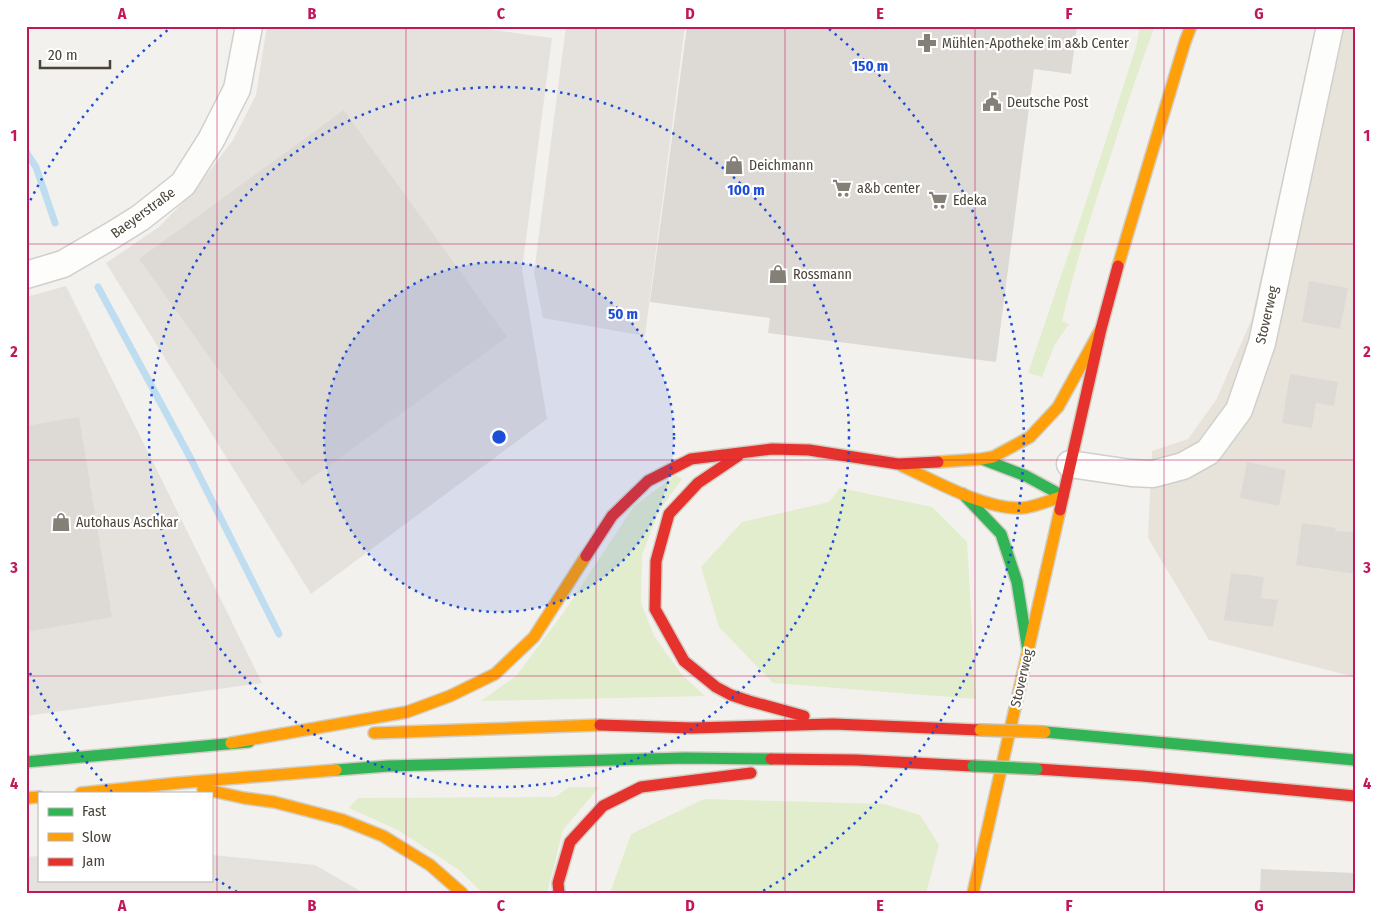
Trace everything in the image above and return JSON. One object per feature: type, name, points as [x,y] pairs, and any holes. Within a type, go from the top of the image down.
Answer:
[{"type":"main road","name":"Stoverweg","points":[[973,893],[1101,329],[1182,51],[1191,26]]},
{"type":"main road","points":[[231,744],[407,712],[450,696],[496,674],[534,637],[612,516],[648,481],[690,459],[772,449],[809,450],[898,464],[993,457],[1030,437],[1058,407],[1101,329]]},
{"type":"main road","points":[[744,452],[698,483],[669,514],[656,561],[655,609],[684,661],[716,687],[749,701],[833,724]]},
{"type":"main road","points":[[982,459],[1026,476],[1063,496]]},
{"type":"main road","points":[[898,464],[963,494],[998,506],[1023,508],[1063,496]]},
{"type":"main road","points":[[963,494],[1001,534],[1017,582],[1028,651]]},
{"type":"main road","points":[[360,734],[599,725],[692,728],[833,724],[1045,732],[1355,760]]},
{"type":"main road","points":[[26,762],[340,736]]},
{"type":"main road","points":[[91,792],[388,766],[685,758],[856,760],[1038,769],[1142,776],[1355,796]]},
{"type":"main road","points":[[778,770],[856,760]]},
{"type":"main road","points":[[559,893],[558,884],[570,842],[603,806],[641,787],[758,772]]},
{"type":"main road","points":[[178,783],[244,798],[274,802],[343,820],[382,836],[430,865],[462,893]]},
{"type":"street","name":"Baeyerstraße","points":[[26,275],[63,264],[140,218],[183,184],[211,140],[237,89],[250,26]]},
{"type":"street","name":"Stoverweg","points":[[1070,464],[1153,474],[1183,466],[1208,452],[1239,410],[1262,343],[1330,26]]},
{"type":"shaded area","points":[[267,26],[465,26],[552,38],[522,270],[547,419],[311,594],[106,263],[159,227],[195,190],[233,140],[256,95]]},
{"type":"shaded area","points":[[566,26],[685,26],[645,336],[543,318],[534,273]]},
{"type":"shaded area","points":[[1317,26],[1355,26],[1355,677],[1209,640],[1148,538],[1152,451],[1188,439],[1216,400],[1251,321]]},
{"type":"shaded area","points":[[66,286],[262,683],[26,716],[26,297]]},
{"type":"shaded area","points":[[212,855],[315,865],[364,893],[26,893],[26,857],[38,856],[38,882],[212,882]]},
{"type":"green space","points":[[1140,26],[1155,26],[1094,205],[1077,263],[1062,321],[1069,324],[1055,344],[1042,377],[1028,373],[1136,47]]},
{"type":"green space","points":[[676,475],[682,479],[659,511],[642,555],[641,603],[654,636],[682,675],[705,696],[481,701],[516,676],[564,612],[634,506]]},
{"type":"green space","points":[[840,488],[932,507],[967,542],[976,699],[773,683],[719,627],[701,567],[742,522],[829,502]]},
{"type":"green space","points":[[569,787],[599,787],[563,830],[547,893],[483,893],[459,870],[398,830],[349,808],[358,798],[555,797]]},
{"type":"green space","points":[[704,799],[884,804],[920,815],[939,845],[926,893],[610,893],[631,834]]},
{"type":"building","name":"a&b center","points":[[687,26],[1077,26],[1071,74],[1034,69],[996,362],[768,333],[770,318],[650,302]]},
{"type":"building","points":[[344,110],[507,337],[302,485],[139,259]]},
{"type":"building","points":[[1309,281],[1348,288],[1340,329],[1302,322]]},
{"type":"building","points":[[1290,374],[1338,382],[1334,406],[1316,403],[1312,428],[1282,423]]},
{"type":"building","name":"Autohaus Aschkar","points":[[79,417],[112,617],[26,632],[26,426]]},
{"type":"building","points":[[1247,462],[1286,470],[1279,506],[1240,498]]},
{"type":"building","points":[[1302,523],[1336,528],[1335,531],[1355,532],[1355,574],[1296,565]]},
{"type":"building","points":[[1231,573],[1264,577],[1261,598],[1278,600],[1273,627],[1224,620]]},
{"type":"building","points":[[1261,869],[1355,873],[1355,893],[1260,893]]},
{"type":"waterway","points":[[26,152],[36,167],[55,223]]},
{"type":"waterway","points":[[98,287],[192,461],[279,634]]},
{"type":"traffic: fast","points":[[982,459],[1026,476],[1063,496]]},
{"type":"traffic: fast","points":[[963,494],[1001,534],[1017,582],[1028,651]]},
{"type":"traffic: fast","points":[[1045,732],[1355,760]]},
{"type":"traffic: fast","points":[[26,762],[249,742]]},
{"type":"traffic: fast","points":[[336,770],[388,766],[685,758],[771,759]]},
{"type":"traffic: fast","points":[[973,766],[1037,769]]},
{"type":"traffic: slow","points":[[1118,266],[1191,26]]},
{"type":"traffic: slow","points":[[938,462],[993,457],[1030,437],[1058,407],[1101,329]]},
{"type":"traffic: slow","points":[[902,466],[977,500],[1008,507],[1022,508],[1038,505],[1063,496]]},
{"type":"traffic: slow","points":[[973,893],[1060,510]]},
{"type":"traffic: slow","points":[[231,743],[407,712],[450,696],[495,674],[534,637],[586,556]]},
{"type":"traffic: slow","points":[[374,733],[600,725]]},
{"type":"traffic: slow","points":[[980,730],[1045,732]]},
{"type":"traffic: slow","points":[[91,792],[336,770]]},
{"type":"traffic: slow","points":[[203,789],[274,802],[343,820],[383,836],[430,865],[462,893]]},
{"type":"traffic: slow","points":[[26,798],[38,797]]},
{"type":"traffic: jam","points":[[1060,510],[1101,329],[1118,266]]},
{"type":"traffic: jam","points":[[586,556],[612,516],[648,481],[691,459],[772,449],[809,450],[898,464],[938,462]]},
{"type":"traffic: jam","points":[[738,456],[698,483],[669,514],[656,561],[655,609],[684,661],[716,687],[731,695],[749,701],[804,716]]},
{"type":"traffic: jam","points":[[600,725],[692,728],[833,724],[980,730]]},
{"type":"traffic: jam","points":[[771,759],[856,760],[973,766]]},
{"type":"traffic: jam","points":[[1037,769],[1142,776],[1355,796]]},
{"type":"traffic: jam","points":[[559,893],[558,883],[570,842],[603,806],[641,787],[751,773]]},
{"type":"place","name":"Mühlen-Apotheke im a&b Center","points":[[927,43]]},
{"type":"place","name":"Deutsche Post","points":[[992,102]]},
{"type":"place","name":"Deichmann","points":[[734,165]]},
{"type":"place","name":"a&b center","points":[[842,188]]},
{"type":"place","name":"Edeka","points":[[938,200]]},
{"type":"place","name":"Rossmann","points":[[778,274]]},
{"type":"place","name":"Autohaus Aschkar","points":[[61,522]]}]
